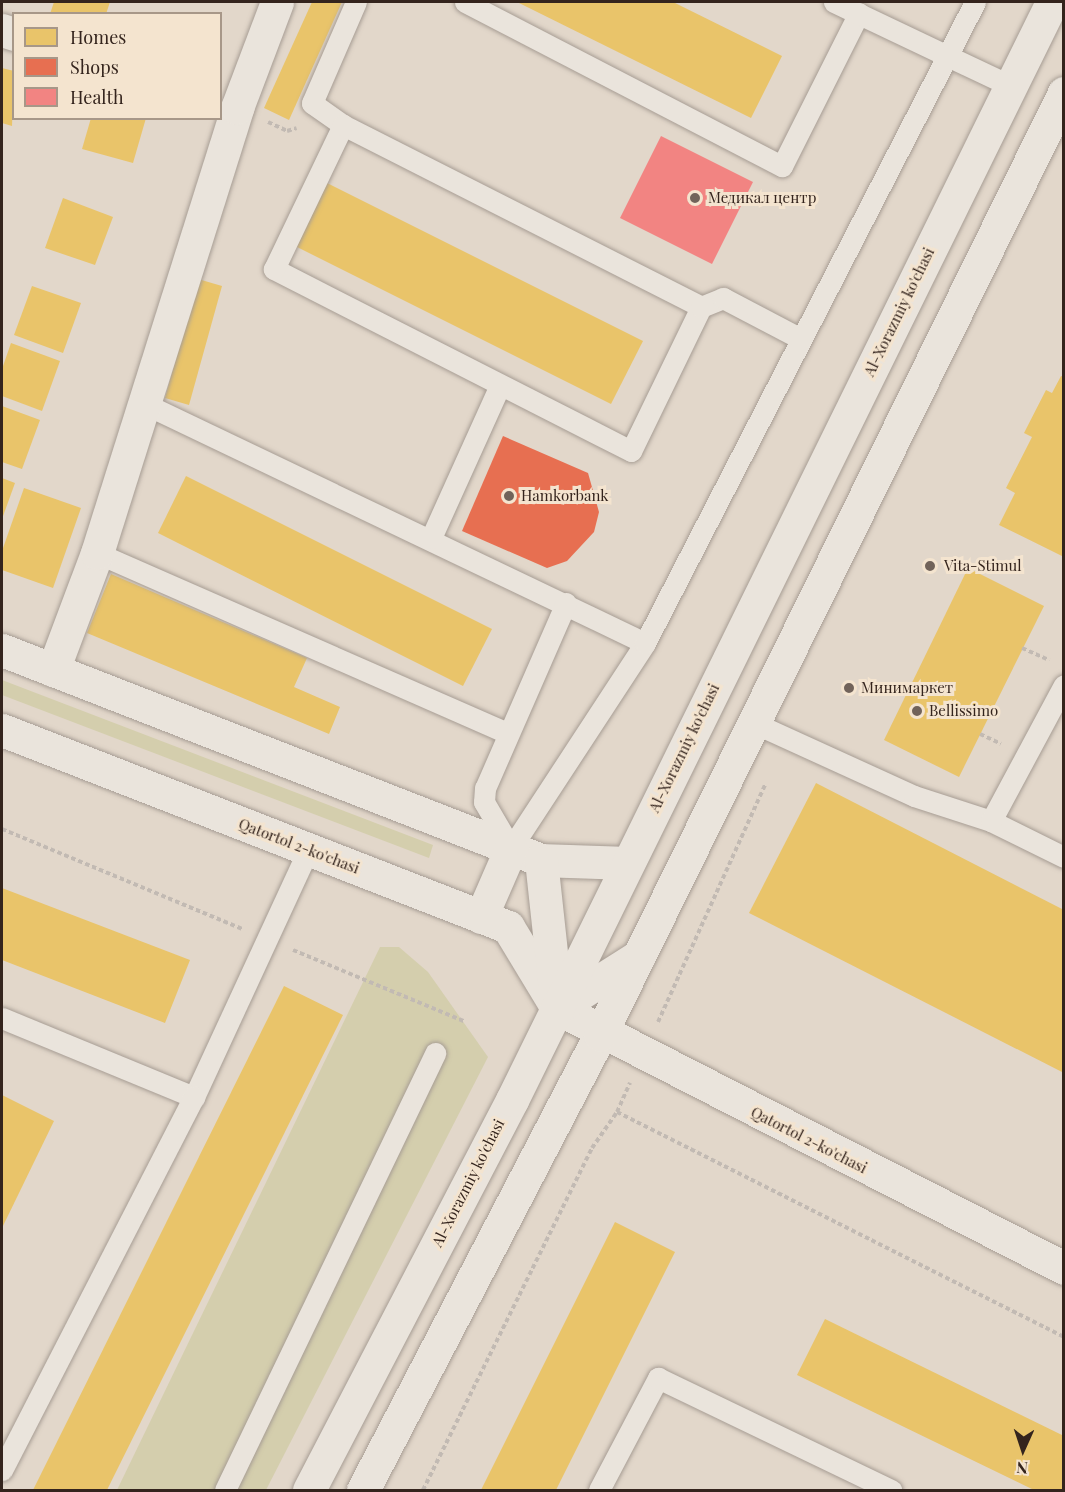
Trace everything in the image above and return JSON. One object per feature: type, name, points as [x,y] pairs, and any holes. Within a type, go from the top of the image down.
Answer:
[{"type":"main road","points":[[53,670],[97,553],[145,404],[229,105],[277,2]]},
{"type":"main road","name":"Al-Xorazmiy ko'chasi","points":[[309,1491],[557,1008],[1052,2]]},
{"type":"main road","points":[[363,1491],[600,1035],[1064,93]]},
{"type":"main road","points":[[2,650],[541,860],[627,863]]},
{"type":"main road","name":"Qatortol 2-ko'chasi","points":[[2,730],[508,927],[557,1008],[600,1035],[1064,1268]]},
{"type":"main road","points":[[481,917],[511,848]]},
{"type":"main road","points":[[541,860],[557,1008],[639,957]]},
{"type":"lane","points":[[356,2],[312,103],[343,125],[701,307]]},
{"type":"lane","points":[[465,2],[782,166],[859,13]]},
{"type":"lane","points":[[834,2],[1011,86]]},
{"type":"lane","points":[[566,603],[508,733],[484,802],[511,848],[645,643],[975,2]]},
{"type":"lane","points":[[343,125],[274,269],[631,451],[701,307],[723,298],[801,339]]},
{"type":"lane","points":[[431,538],[500,385]]},
{"type":"lane","points":[[145,404],[431,538],[645,643]]},
{"type":"lane","points":[[97,553],[508,733]]},
{"type":"lane","points":[[991,821],[1064,685]]},
{"type":"lane","points":[[754,723],[787,736],[914,796],[991,821],[1064,857]]},
{"type":"lane","points":[[2,1470],[194,1097],[269,941],[308,850]]},
{"type":"lane","points":[[2,1018],[194,1097]]},
{"type":"lane","points":[[225,1491],[435,1053]]},
{"type":"lane","points":[[599,1491],[658,1378],[891,1491]]},
{"type":"path","points":[[229,105],[287,131],[302,127],[312,103]]},
{"type":"path","points":[[1022,648],[1053,662]]},
{"type":"path","points":[[423,1491],[592,1148],[617,1113],[787,736]]},
{"type":"path","points":[[2,829],[466,1022]]},
{"type":"path","points":[[617,1113],[1064,1336]]},
{"type":"shaded area","points":[[2,680],[433,845],[429,858],[2,695]]},
{"type":"shaded area","points":[[380,947],[399,947],[428,972],[488,1057],[266,1490],[117,1490]]},
{"type":"building: Homes","points":[[54,2],[110,2],[107,12],[51,12]]},
{"type":"building: Homes","points":[[312,2],[342,2],[289,120],[264,108]]},
{"type":"building: Homes","points":[[517,2],[673,2],[782,56],[751,118]]},
{"type":"building: Homes","points":[[2,68],[12,70],[12,126],[2,123]]},
{"type":"building: Homes","points":[[90,120],[145,120],[133,163],[82,149]]},
{"type":"building: Homes","points":[[325,182],[643,341],[611,404],[293,245]]},
{"type":"building: Homes","points":[[63,198],[113,217],[95,265],[45,248]]},
{"type":"building: Homes","points":[[198,279],[222,286],[189,405],[165,398]]},
{"type":"building: Homes","points":[[32,286],[81,303],[63,353],[14,335]]},
{"type":"building: Homes","points":[[11,343],[60,361],[42,411],[2,396],[2,369]]},
{"type":"building: Homes","points":[[1061,376],[1064,377],[1064,557],[999,525],[1015,493],[1006,488],[1032,437],[1024,433],[1046,390],[1052,393]]},
{"type":"building: Homes","points":[[2,406],[40,420],[22,469],[2,462]]},
{"type":"building: Homes","points":[[186,476],[492,629],[463,686],[158,533]]},
{"type":"building: Homes","points":[[2,478],[15,483],[2,519]]},
{"type":"building: Homes","points":[[24,488],[81,508],[53,588],[2,570],[2,551]]},
{"type":"building: Homes","points":[[968,568],[1044,606],[959,777],[884,740]]},
{"type":"building: Homes","points":[[111,574],[307,658],[294,687],[340,707],[329,734],[87,633]]},
{"type":"building: Homes","points":[[816,783],[1064,910],[1064,1073],[749,913]]},
{"type":"building: Homes","points":[[2,888],[190,960],[165,1023],[2,960]]},
{"type":"building: Homes","points":[[284,986],[343,1015],[107,1490],[33,1490]]},
{"type":"building: Homes","points":[[2,1095],[54,1121],[2,1228]]},
{"type":"building: Homes","points":[[615,1222],[675,1252],[556,1490],[481,1490]]},
{"type":"building: Homes","points":[[825,1319],[1064,1436],[1064,1490],[1034,1490],[797,1375]]},
{"type":"building: Shops","points":[[503,436],[588,473],[599,512],[594,532],[567,561],[547,568],[462,531]]},
{"type":"building: Health","points":[[661,136],[753,182],[712,264],[620,218]]},
{"type":"place","name":"Медикал центр","points":[[695,198]]},
{"type":"place","name":"Hamkorbank","points":[[509,496]]},
{"type":"place","name":"Vita-Stimul","points":[[930,566]]},
{"type":"place","name":"Минимаркет","points":[[849,688]]},
{"type":"place","name":"Bellissimo","points":[[917,711]]}]
